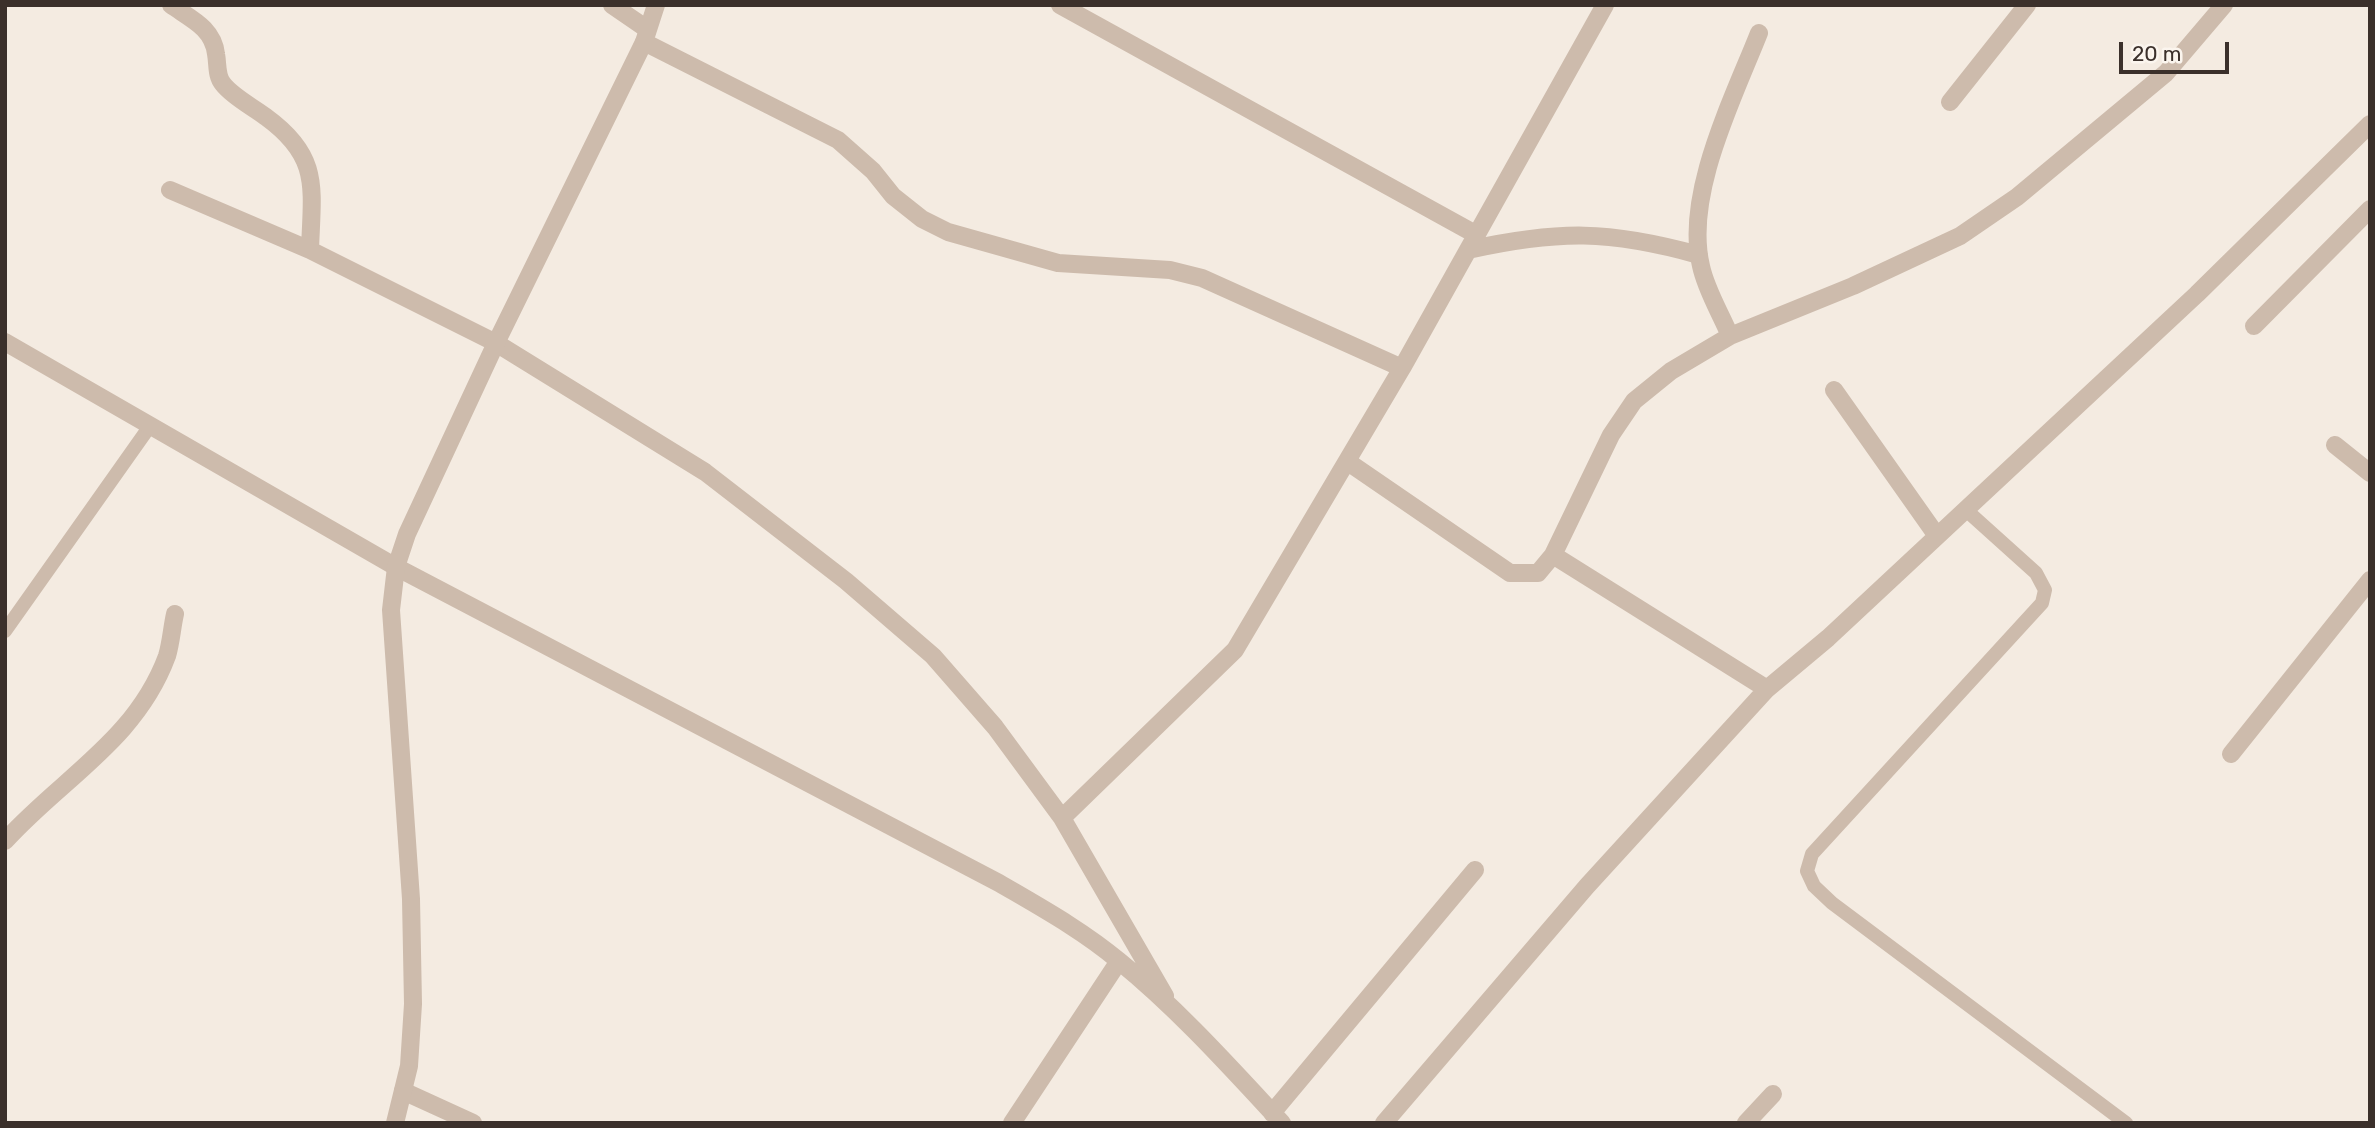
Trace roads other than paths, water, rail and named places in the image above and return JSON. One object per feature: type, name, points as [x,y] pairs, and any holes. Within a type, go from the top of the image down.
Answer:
[{"type":"street","points":[[171,5],[207,29],[214,40],[217,70],[223,84],[291,135],[307,162],[312,186],[310,250]]},
{"type":"street","points":[[612,5],[645,35],[838,140],[873,171],[893,196],[922,219],[948,232],[1058,262],[1170,270],[1202,278],[1402,368]]},
{"type":"street","points":[[396,1123],[409,1066],[413,1004],[411,899],[391,610],[396,567],[407,534],[645,35],[656,5]]},
{"type":"street","points":[[1060,5],[1473,243],[1584,234],[1643,239],[1699,255]]},
{"type":"street","points":[[1062,818],[1235,650],[1402,368],[1605,5]]},
{"type":"street","points":[[1950,102],[2027,5]]},
{"type":"street","points":[[1348,462],[1510,573],[1538,573],[1553,555],[1611,435],[1634,401],[1671,371],[1730,336],[1853,286],[1960,236],[2017,197],[2166,73],[2224,5]]},
{"type":"street","points":[[1730,336],[1701,269],[1697,236],[1702,192],[1728,108],[1759,33]]},
{"type":"street","points":[[1384,1123],[1587,886],[1767,689],[1966,510],[2197,294],[2370,124]]},
{"type":"street","points":[[170,190],[310,250],[496,344],[705,472],[846,581],[933,656],[995,727],[1062,818],[1174,1011]]},
{"type":"street","points":[[2254,326],[2370,209]]},
{"type":"street","points":[[5,342],[396,567],[999,883],[1074,927],[1119,961],[1174,1011],[1277,1118],[1475,870]]},
{"type":"street","points":[[1834,390],[1937,536]]},
{"type":"street","points":[[2335,444],[2370,473]]},
{"type":"street","points":[[1553,555],[1767,689]]},
{"type":"street","points":[[2231,754],[2370,580]]},
{"type":"street","points":[[5,841],[129,724],[150,692],[167,654],[174,614]]},
{"type":"street","points":[[1012,1123],[1119,961]]},
{"type":"street","points":[[403,1091],[473,1123]]},
{"type":"street","points":[[1746,1123],[1773,1094]]},
{"type":"lane","points":[[5,631],[150,426]]},
{"type":"lane","points":[[1966,510],[2036,573],[2045,590],[2042,603],[1812,854],[1807,871],[1814,886],[1832,903],[2126,1123]]}]
